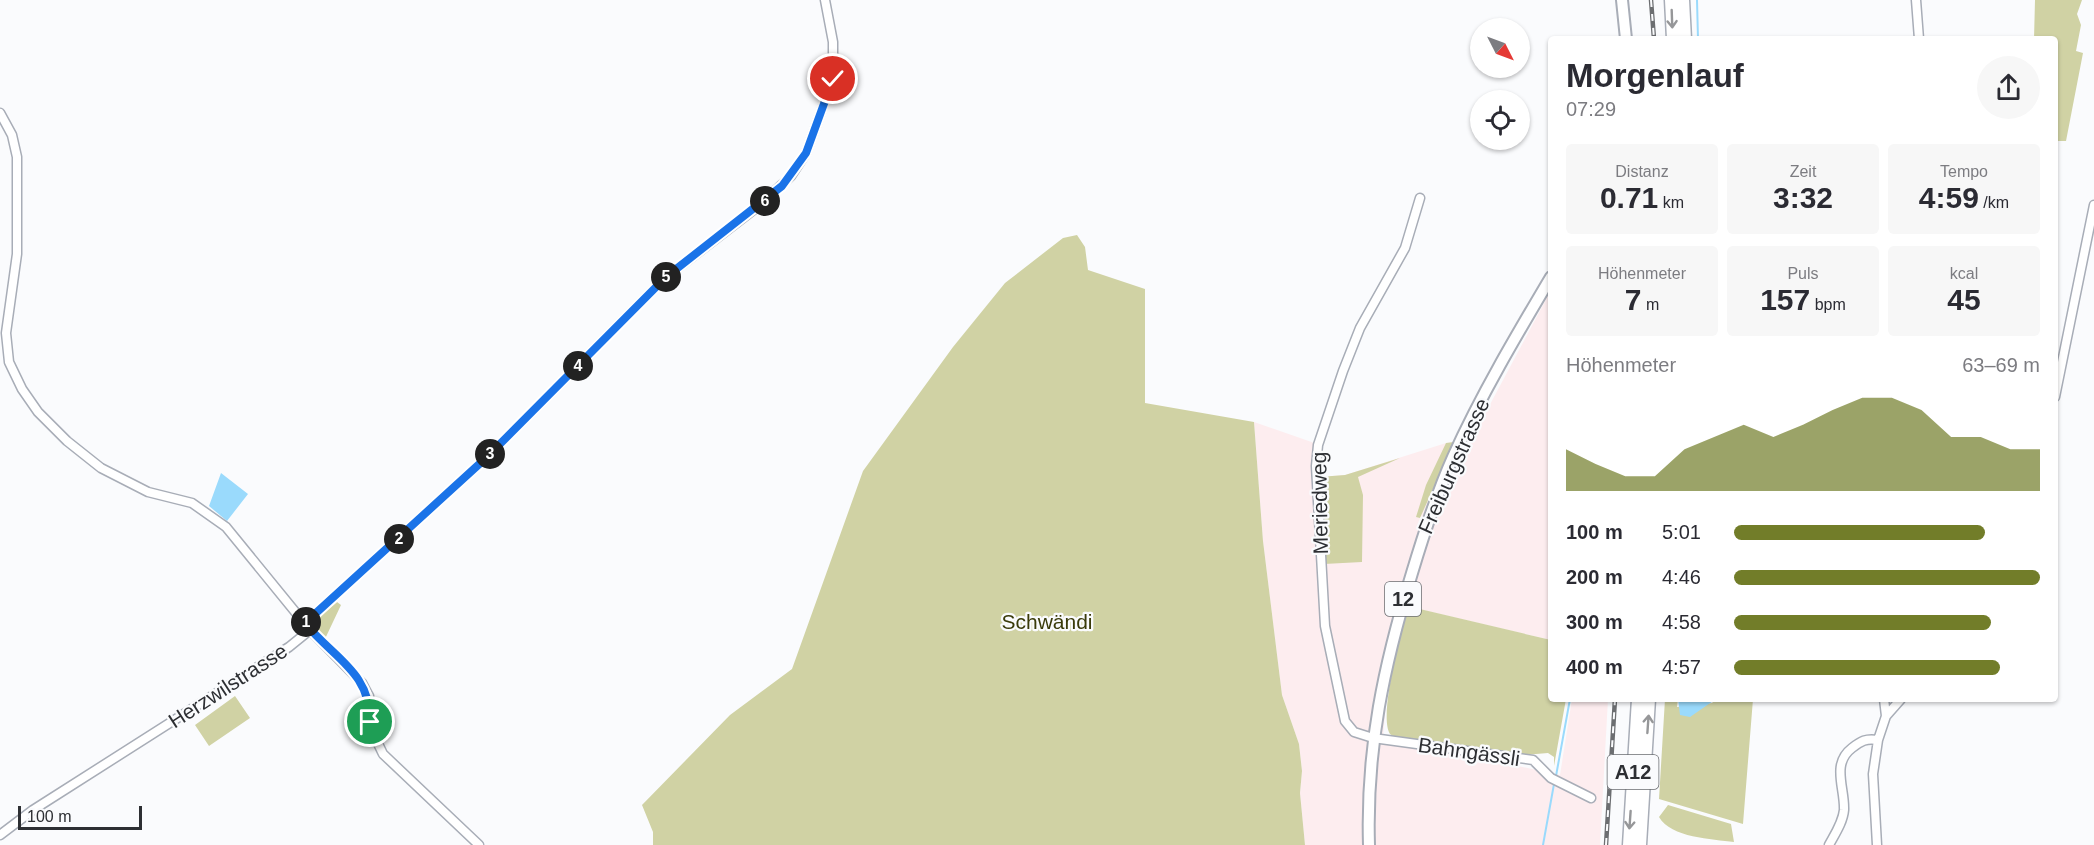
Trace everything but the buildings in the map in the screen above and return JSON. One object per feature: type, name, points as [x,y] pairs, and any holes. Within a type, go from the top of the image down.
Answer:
[{"type":"highway","points":[[1671,0],[1673,36]]},
{"type":"highway","points":[[1683,0],[1684,36]]},
{"type":"highway","name":"A12","points":[[1629,845],[1638,702]]},
{"type":"highway","name":"A12","points":[[1640,845],[1649,702]]},
{"type":"main road","points":[[1622,0],[1626,36]]},
{"type":"main road","name":"Freiburgstrasse","points":[[1369,845],[1373,738],[1378,697],[1393,633],[1438,492],[1484,396],[1548,283]]},
{"type":"street","name":"Herzwilstrasse","points":[[0,835],[33,810],[280,653],[487,457],[666,277],[760,205],[791,176],[806,153],[833,79],[833,42],[825,0]]},
{"type":"street","points":[[1916,0],[1919,36]]},
{"type":"street","points":[[0,113],[12,135],[17,157],[17,254],[6,333],[9,362],[22,389],[60,434],[101,468],[133,486],[192,503],[214,516],[255,560],[308,626],[362,683],[369,696],[372,730],[383,754],[479,845]]},
{"type":"street","name":"Meriedweg","points":[[1373,738],[1354,732],[1345,721],[1329,645],[1323,606],[1317,456],[1328,414],[1360,328],[1402,256],[1413,229],[1420,198]]},
{"type":"street","points":[[2058,382],[2094,205]]},
{"type":"street","points":[[1884,702],[1886,716]]},
{"type":"street","points":[[1876,845],[1873,774],[1878,740],[1886,716],[1898,702]]},
{"type":"street","name":"Bahngässli","points":[[1373,738],[1533,760],[1551,778],[1591,798]]},
{"type":"street","points":[[1829,845],[1844,810],[1840,773],[1842,759],[1848,751],[1865,739],[1878,740]]},
{"type":"shaded area","points":[[1548,296],[1548,639],[1406,606],[1389,670],[1383,737],[1560,775],[1572,702],[1608,702],[1600,845],[1305,845],[1300,793],[1302,771],[1299,744],[1282,695],[1263,541],[1254,422],[1323,446],[1320,477],[1345,475],[1446,443],[1471,440]]},
{"type":"green space","points":[[2035,0],[2082,0],[2077,14],[2081,25],[2076,51],[2083,53],[2066,141],[2058,141],[2058,36],[2034,36]]},
{"type":"green space","name":"Schwändi","points":[[1077,235],[1085,247],[1088,270],[1145,289],[1145,403],[1254,422],[1263,541],[1282,695],[1299,744],[1302,771],[1300,793],[1305,845],[653,845],[653,832],[642,805],[730,715],[792,669],[863,471],[953,347],[1005,283],[1063,238]]},
{"type":"green space","points":[[1454,442],[1420,518],[1416,517],[1426,485],[1446,443]]},
{"type":"green space","points":[[1400,458],[1358,477],[1363,495],[1362,562],[1324,564],[1319,477],[1345,475]]},
{"type":"green space","points":[[337,602],[341,605],[324,641],[314,630],[314,621]]},
{"type":"green space","points":[[1407,606],[1548,639],[1548,702],[1565,702],[1554,766],[1554,757],[1548,753],[1524,755],[1396,738],[1390,734],[1387,710],[1396,652]]},
{"type":"green space","points":[[235,696],[250,718],[209,746],[195,725]]},
{"type":"green space","points":[[1665,702],[1678,702],[1677,707],[1713,702],[1753,702],[1743,824],[1659,799]]},
{"type":"green space","points":[[1668,805],[1731,824],[1734,842],[1693,836],[1673,829],[1659,817]]},
{"type":"water","points":[[221,473],[248,494],[227,521],[209,506]]},
{"type":"water","points":[[1678,702],[1712,702],[1690,717],[1680,715]]},
{"type":"waterway","points":[[1697,0],[1698,36]]},
{"type":"waterway","points":[[1556,776],[1569,702]]},
{"type":"waterway","points":[[1543,845],[1554,784]]},
{"type":"railway","points":[[1651,0],[1654,36]]},
{"type":"railway","points":[[1606,845],[1615,702]]},
{"type":"route","points":[[370,722],[369,696],[362,683],[305,623],[487,457],[666,277],[747,216],[782,186],[806,153],[828,98],[833,79]]}]
